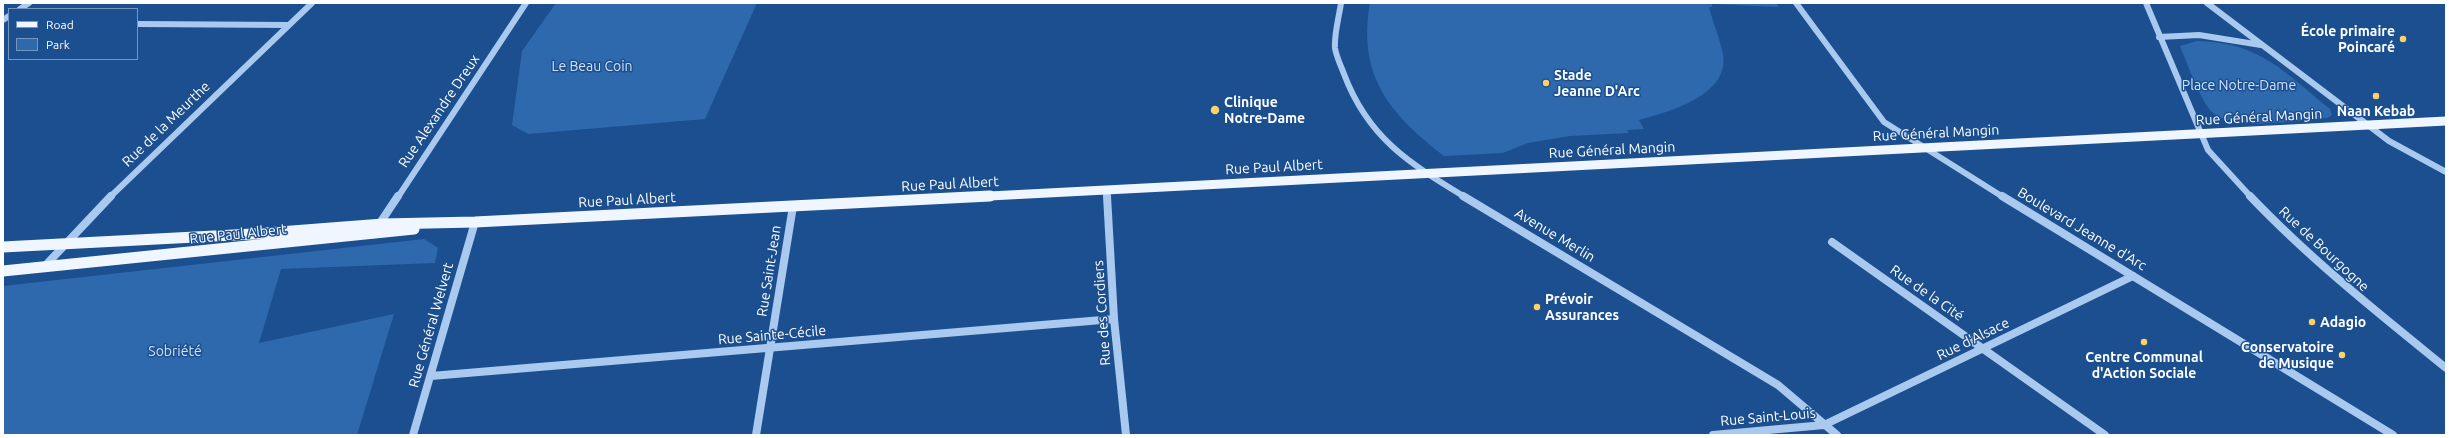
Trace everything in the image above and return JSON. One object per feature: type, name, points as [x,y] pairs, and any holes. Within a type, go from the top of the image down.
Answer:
[{"type":"main road","name":"Rue Général Mangin","points":[[1426,174],[2446,121]]},
{"type":"main road","name":"Rue Paul Albert","points":[[3,247],[253,234],[379,224],[475,222],[1426,174]]},
{"type":"main road","name":"Rue Paul Albert","points":[[3,271],[475,222]]},
{"type":"street","name":"Rue de la Meurthe","points":[[43,268],[95,211],[312,3]]},
{"type":"street","name":"Rue Alexandre Dreux","points":[[373,233],[526,3]]},
{"type":"street","name":"Avenue Merlin","points":[[1341,3],[1335,49],[1349,87],[1369,124],[1385,141],[1426,174],[1778,385],[1837,435]]},
{"type":"street","name":"Boulevard Jeanne d'Arc","points":[[1796,3],[1884,122],[2393,435]]},
{"type":"street","points":[[2146,3],[2200,134]]},
{"type":"street","points":[[2207,3],[2389,141],[2446,172]]},
{"type":"street","points":[[138,24],[289,25]]},
{"type":"street","points":[[2159,37],[2186,33],[2210,34],[2264,45]]},
{"type":"street","name":"Rue de Bourgogne","points":[[2200,134],[2208,150],[2275,222],[2378,315],[2446,368]]},
{"type":"street","name":"Rue des Cordiers","points":[[1107,190],[1114,319],[1126,435]]},
{"type":"street","name":"Rue Saint-Jean","points":[[756,435],[793,206]]},
{"type":"street","name":"Rue Général Welvert","points":[[413,435],[475,222]]},
{"type":"street","name":"Rue de la Cité","points":[[1832,242],[2105,435]]},
{"type":"street","name":"Rue d'Alsace","points":[[1824,425],[2133,276]]},
{"type":"street","name":"Rue Sainte-Cécile","points":[[431,376],[1114,319]]},
{"type":"street","name":"Rue Saint-Louis","points":[[1714,435],[1824,425]]},
{"type":"green space","name":"Le Beau Coin","points":[[556,3],[757,3],[705,119],[528,134],[512,125],[522,51]]},
{"type":"green space","name":"Stade Jeanne D'Arc","points":[[1370,3],[1776,3],[1779,7],[1712,4],[1712,7],[1709,7],[1723,54],[1723,69],[1717,81],[1707,91],[1680,107],[1639,120],[1644,129],[1627,130],[1629,133],[1570,136],[1528,143],[1503,153],[1444,156],[1408,125],[1393,108],[1382,91],[1373,72],[1368,52],[1367,29]]},
{"type":"green space","name":"Place Notre-Dame","points":[[2197,41],[2219,43],[2238,47],[2255,53],[2284,71],[2330,109],[2332,115],[2327,118],[2265,123],[2232,121],[2219,117],[2210,110],[2202,98],[2180,46]]},
{"type":"green space","name":"Sobriété","points":[[424,239],[438,248],[435,263],[281,269],[259,343],[394,314],[357,435],[3,435],[3,286]]},
{"type":"place","name":"École primaire Poincaré","points":[[2403,39]]},
{"type":"place","name":"Stade Jeanne D'Arc","points":[[1546,83]]},
{"type":"place","name":"Naan Kebab","points":[[2376,96]]},
{"type":"place","name":"Clinique Notre-Dame","points":[[1215,110]]},
{"type":"place","name":"Prévoir Assurances","points":[[1537,307]]},
{"type":"place","name":"Adagio","points":[[2312,322]]},
{"type":"place","name":"Centre Communal d'Action Sociale","points":[[2144,342]]},
{"type":"place","name":"Conservatoire de Musique","points":[[2342,355]]}]
